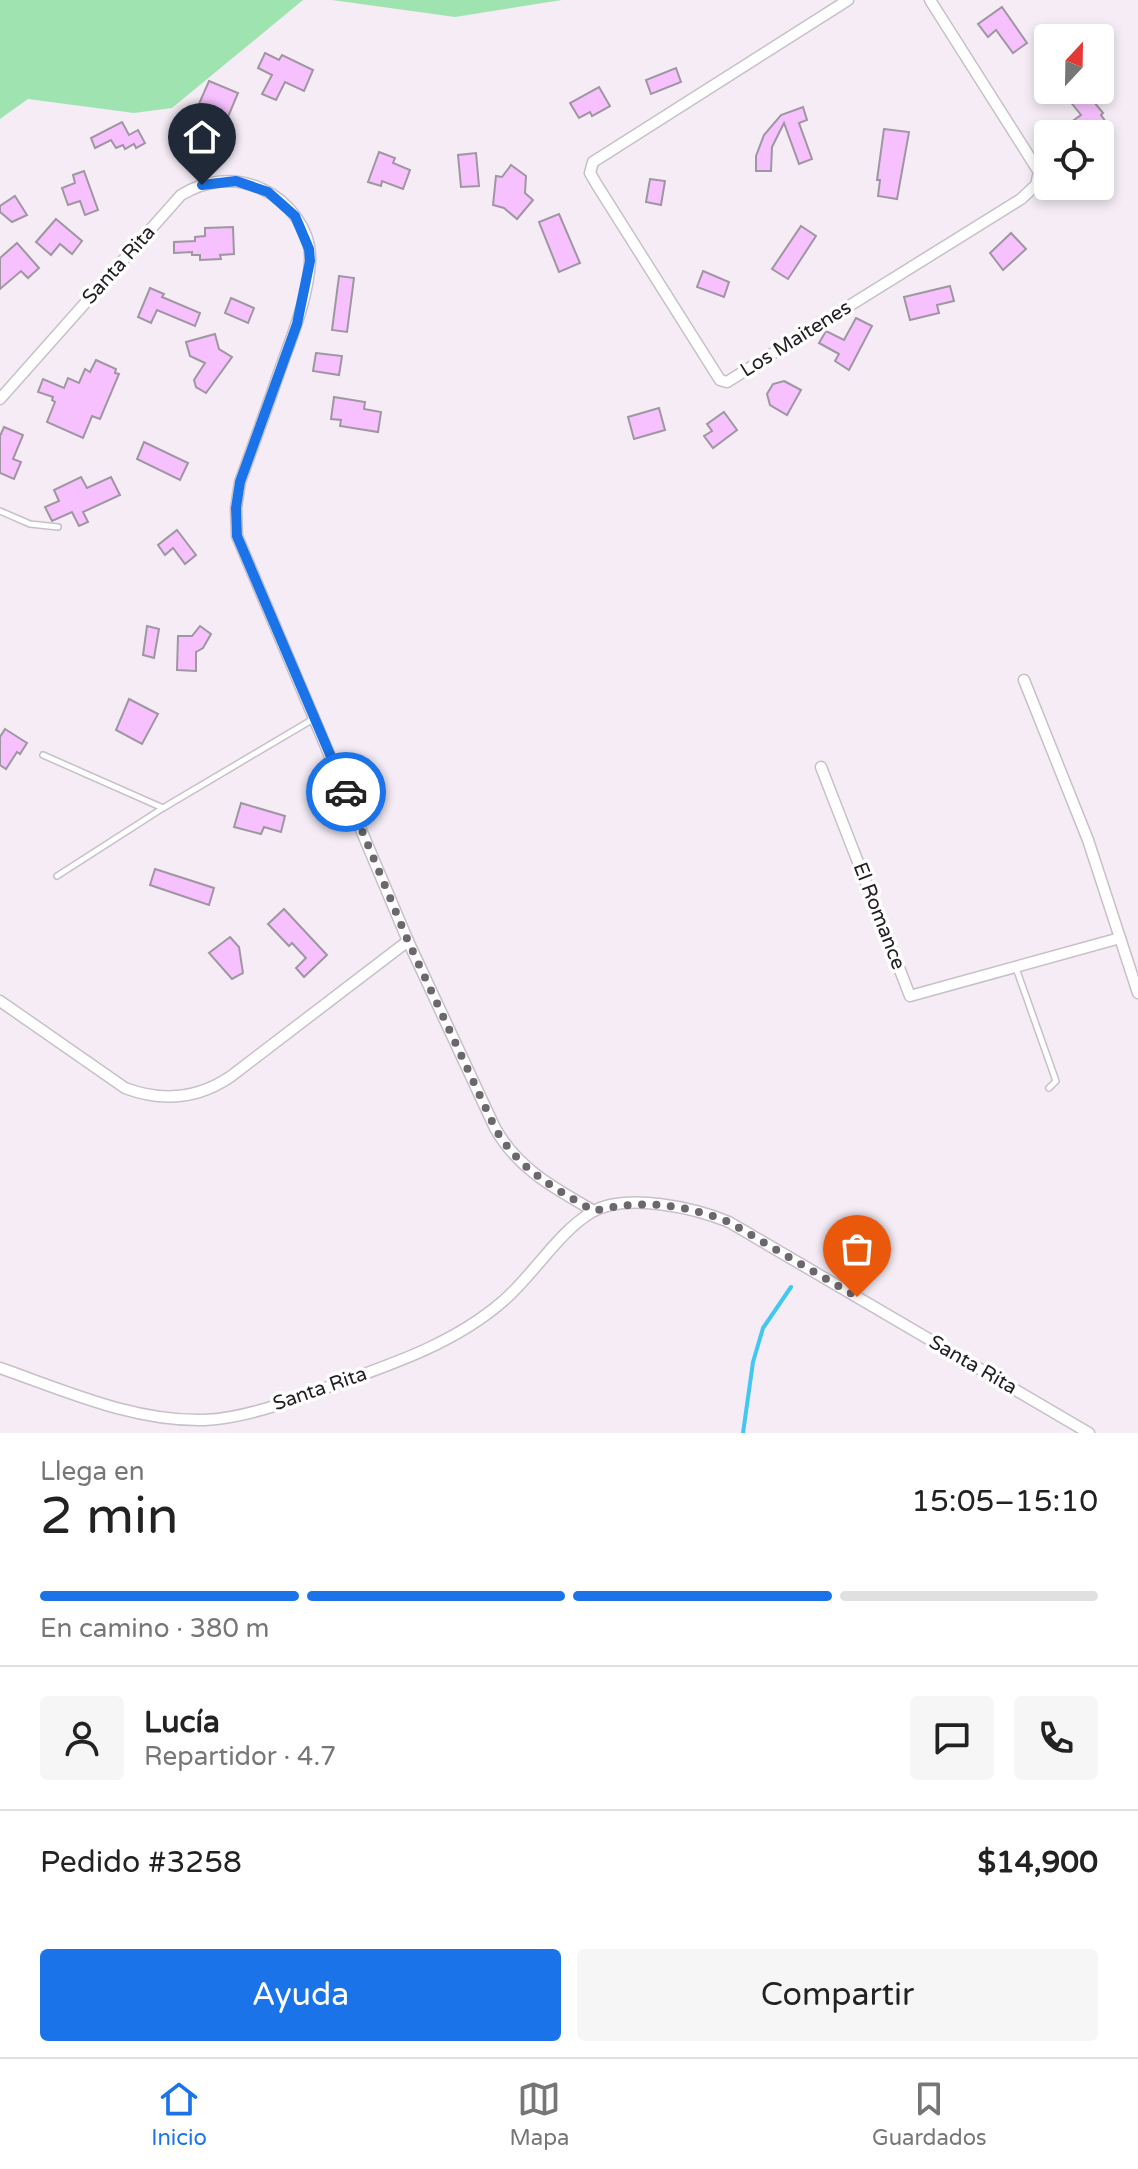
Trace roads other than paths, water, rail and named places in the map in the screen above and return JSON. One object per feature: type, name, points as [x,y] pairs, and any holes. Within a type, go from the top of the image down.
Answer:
[{"type":"street","name":"Los Maitenes","points":[[848,0],[593,162],[590,173],[720,380],[727,382],[1021,199],[1036,185],[1039,172],[930,0]]},
{"type":"street","name":"Santa Rita","points":[[0,399],[181,195],[213,182],[236,181],[268,192],[287,206],[301,226],[310,261],[297,324],[240,482],[237,536],[408,941],[495,1128],[509,1150],[538,1179],[594,1211]]},
{"type":"street","points":[[1024,680],[1088,840],[1138,993]]},
{"type":"street","name":"El Romance","points":[[821,767],[910,996],[1120,938]]},
{"type":"street","points":[[0,1001],[125,1088],[158,1097],[181,1097],[207,1090],[230,1077],[408,941]]},
{"type":"street","name":"Santa Rita","points":[[0,1368],[141,1414],[184,1419],[229,1418],[289,1401],[375,1370],[448,1338],[504,1301],[571,1230],[594,1211],[626,1205],[659,1204],[695,1210],[729,1222],[1089,1433]]},
{"type":"lane","points":[[0,511],[30,524],[58,527]]},
{"type":"lane","points":[[57,876],[163,808],[315,718]]},
{"type":"lane","points":[[43,755],[163,808]]},
{"type":"lane","points":[[1015,967],[1056,1081],[1049,1088]]},
{"type":"waterway","points":[[743,1433],[753,1362],[763,1328],[791,1287]]}]
